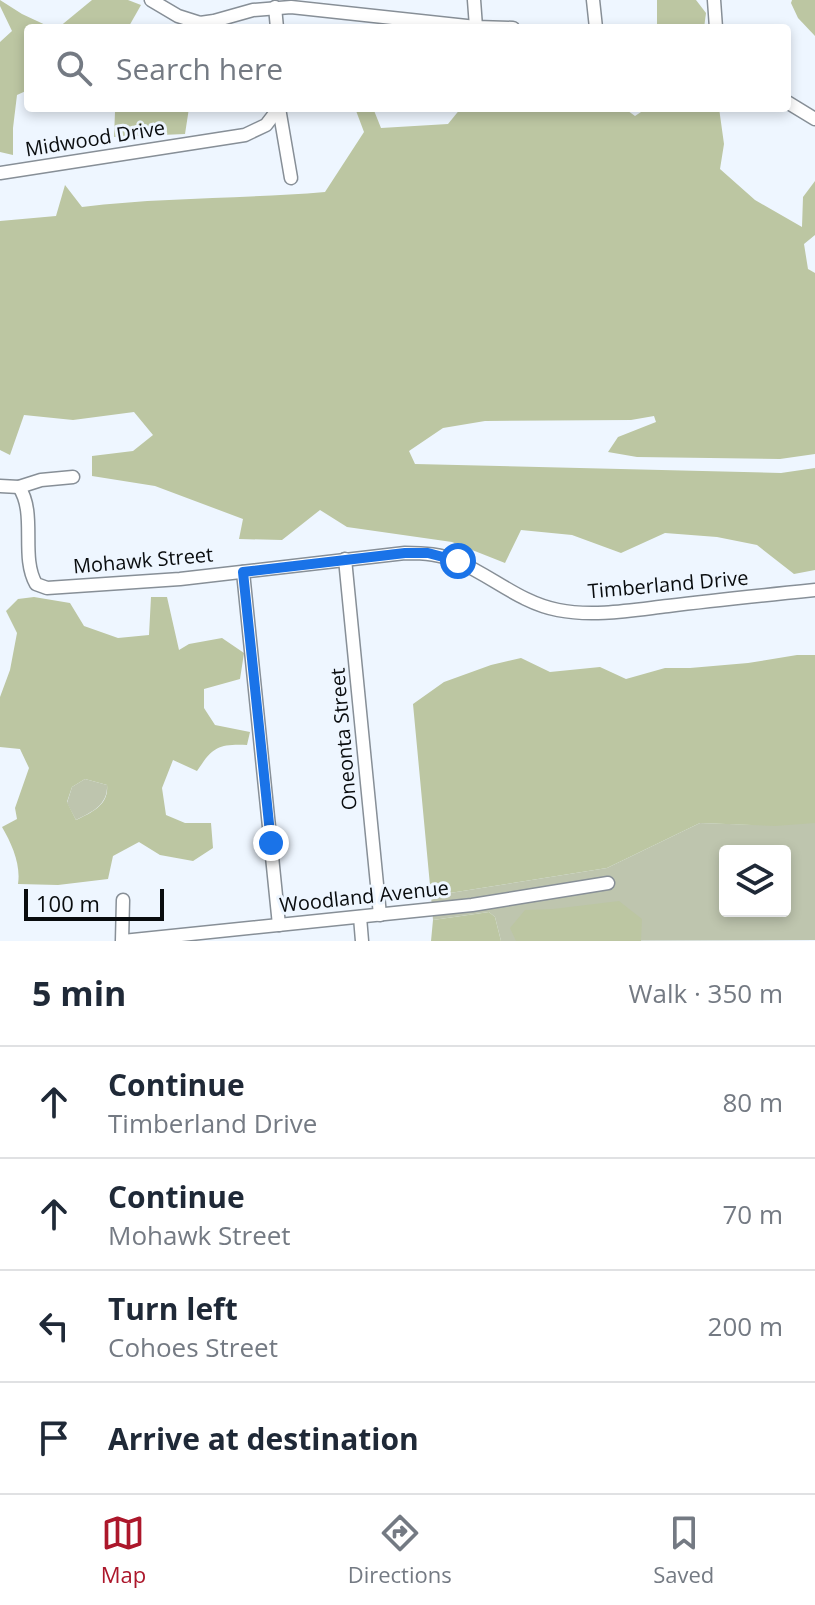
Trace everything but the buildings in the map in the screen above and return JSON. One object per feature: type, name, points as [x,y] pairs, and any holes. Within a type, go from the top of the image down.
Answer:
[{"type":"street","points":[[151,0],[178,16],[200,23],[275,7],[446,24]]},
{"type":"street","points":[[474,0],[476,24]]},
{"type":"street","points":[[593,0],[596,24]]},
{"type":"street","points":[[714,0],[716,24]]},
{"type":"street","points":[[275,7],[277,24]]},
{"type":"street","points":[[791,104],[815,119]]},
{"type":"street","name":"Midwood Drive","points":[[0,173],[245,135],[266,125],[276,112]]},
{"type":"street","points":[[280,112],[291,178]]},
{"type":"street","points":[[0,486],[19,487],[41,480],[73,477]]},
{"type":"street","name":"Mohawk Street","points":[[19,487],[23,493],[33,580],[47,588],[180,579],[345,559]]},
{"type":"street","name":"Timberland Drive","points":[[345,559],[405,553],[444,556],[472,568],[524,599],[572,612],[623,611],[815,590]]},
{"type":"street","name":"Oneonta Street","points":[[345,559],[380,915]]},
{"type":"street","points":[[243,572],[279,925]]},
{"type":"street","name":"Woodland Avenue","points":[[123,941],[480,904],[608,883]]},
{"type":"street","points":[[123,900],[123,941]]},
{"type":"street","points":[[360,917],[362,941]]},
{"type":"green space","points":[[0,0],[43,24],[24,24],[24,92],[17,95],[13,155],[0,152],[0,42],[12,31]]},
{"type":"green space","points":[[92,0],[128,0],[141,5],[130,24],[63,24]]},
{"type":"green space","points":[[657,0],[696,0],[706,13],[705,24],[657,24]]},
{"type":"green space","points":[[792,0],[815,0],[815,36],[798,18]]},
{"type":"green space","points":[[115,112],[188,112],[185,134],[114,137]]},
{"type":"green space","points":[[356,112],[375,112],[381,128],[448,124],[458,112],[630,112],[635,116],[641,112],[720,112],[724,144],[720,169],[755,200],[802,227],[803,197],[815,181],[815,235],[804,244],[808,269],[815,273],[815,454],[780,459],[637,457],[608,452],[618,437],[656,422],[654,416],[631,420],[485,421],[443,428],[409,451],[415,464],[781,473],[815,468],[815,570],[794,574],[757,545],[717,537],[665,533],[621,553],[572,535],[521,530],[505,563],[452,542],[347,527],[320,510],[282,540],[239,539],[243,519],[155,486],[92,476],[92,456],[133,451],[153,435],[134,412],[73,420],[24,415],[10,455],[0,450],[0,221],[56,216],[65,185],[82,207],[325,192],[364,132]]},
{"type":"green space","points":[[34,597],[70,603],[84,626],[118,638],[149,635],[151,597],[167,597],[179,650],[189,644],[222,638],[244,653],[240,679],[204,689],[204,708],[215,725],[250,732],[247,745],[217,749],[197,771],[173,760],[162,788],[166,815],[185,823],[211,823],[213,848],[193,861],[160,855],[139,842],[113,856],[108,879],[58,885],[18,884],[15,855],[2,827],[17,819],[15,808],[29,768],[20,749],[0,747],[0,697],[10,670],[17,633],[6,611],[18,599]],"holes":[[[85,779],[107,785],[102,803],[76,820],[67,802],[72,787]]]},
{"type":"green space","points":[[815,655],[815,823],[775,826],[700,823],[607,868],[431,896],[413,704],[444,682],[521,658],[550,672],[600,667],[626,679],[665,668],[748,663]]},
{"type":"green space","points":[[85,779],[107,785],[107,792],[98,807],[76,820],[67,803],[72,787]]},
{"type":"green space","points":[[815,822],[815,940],[501,941],[495,917],[489,912],[433,920],[431,896],[607,868],[700,823],[757,825]]},
{"type":"green space","points":[[619,901],[642,919],[641,941],[516,941],[510,928],[525,910]]},
{"type":"green space","points":[[489,912],[495,917],[501,941],[431,941],[433,920]]},
{"type":"route","points":[[271,843],[243,572],[384,554],[428,553],[458,561]]}]
